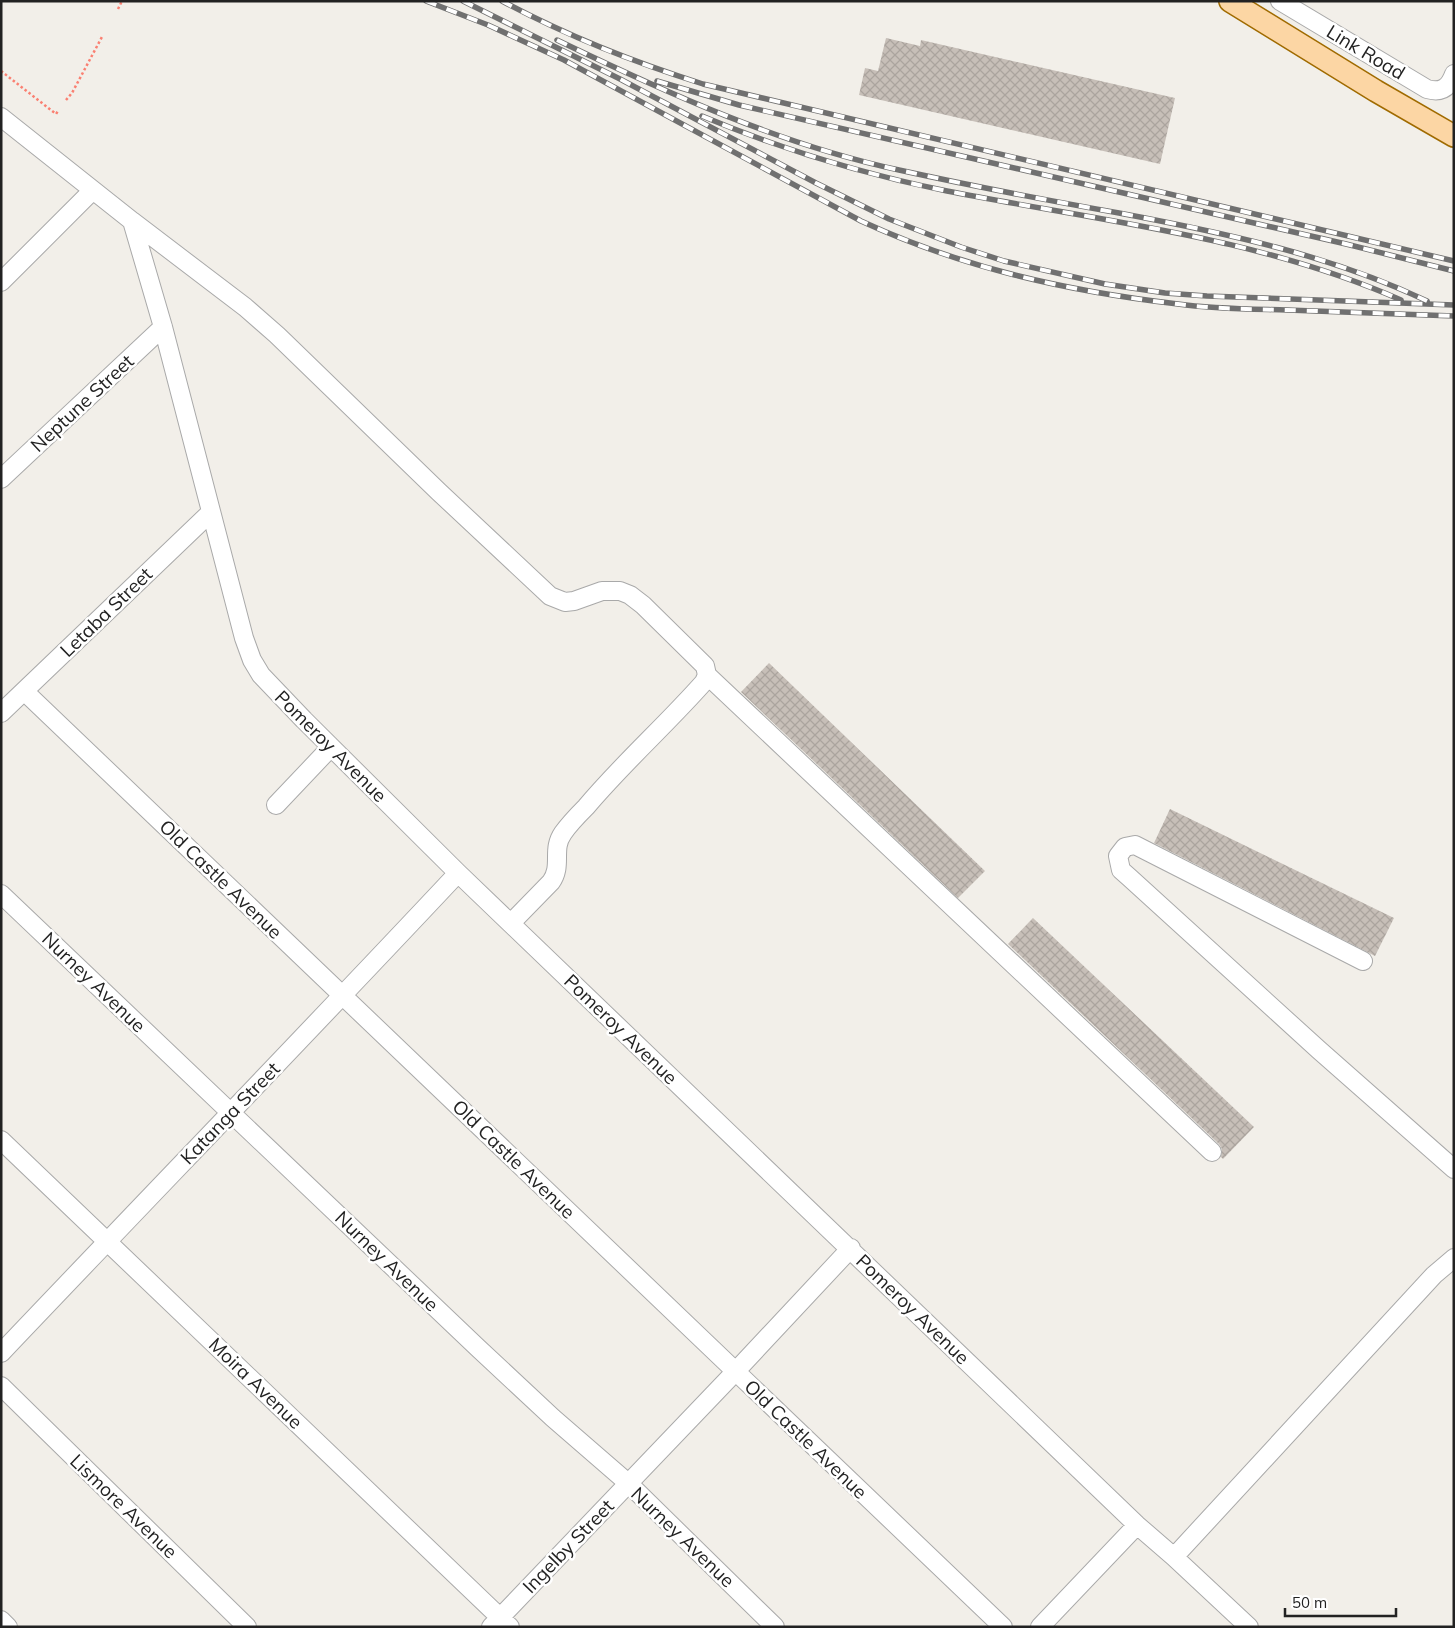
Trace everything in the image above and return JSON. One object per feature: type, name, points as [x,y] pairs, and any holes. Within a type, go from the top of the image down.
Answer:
[{"type":"main road","points":[[1230,1],[1376,91],[1454,136]]},
{"type":"main road","points":[[1376,91],[1454,123]]},
{"type":"street","name":"Link Road","points":[[1280,1],[1427,89],[1441,90],[1446,88],[1453,77]]},
{"type":"street","points":[[1,117],[132,222],[245,307],[277,335],[439,492],[550,596],[565,602],[574,601],[602,591],[620,592],[630,596],[643,605],[705,666],[706,675],[704,682],[597,793],[563,833],[557,846],[557,875],[511,924]]},
{"type":"street","points":[[1,282],[93,190]]},
{"type":"street","name":"Pomeroy Avenue","points":[[132,222],[163,327],[231,592],[252,660],[262,675],[331,747],[458,873],[1137,1524],[1249,1627]]},
{"type":"street","name":"Neptune Street","points":[[1,479],[163,327]]},
{"type":"street","name":"Letaba Street","points":[[1,713],[211,512]]},
{"type":"street","points":[[706,675],[1212,1152]]},
{"type":"street","name":"Old Castle Avenue","points":[[24,691],[1003,1627]]},
{"type":"street","points":[[276,805],[331,747]]},
{"type":"street","points":[[1363,961],[1135,845],[1125,847],[1118,856],[1121,870],[1312,1044],[1454,1169]]},
{"type":"street","name":"Katanga Street","points":[[1,1353],[230,1112],[344,996],[458,873]]},
{"type":"street","name":"Nurney Avenue","points":[[1,894],[505,1374],[628,1483],[775,1627]]},
{"type":"street","name":"Moira Avenue","points":[[1,1140],[108,1241],[500,1624]]},
{"type":"street","name":"Ingelby Street","points":[[500,1624],[628,1483],[851,1248]]},
{"type":"street","points":[[1174,1557],[1434,1275],[1454,1258]]},
{"type":"street","name":"Lismore Avenue","points":[[1,1386],[247,1627]]},
{"type":"street","points":[[1040,1627],[1137,1524]]},
{"type":"street","points":[[1,1620],[8,1627]]},
{"type":"path","points":[[118,9],[122,1]]},
{"type":"path","points":[[66,100],[72,93],[103,35]]},
{"type":"path","points":[[1,71],[56,114],[58,111]]},
{"type":"building","points":[[886,38],[920,46],[921,40],[1175,98],[1160,164],[859,95],[865,68],[878,71]]},
{"type":"building","points":[[769,663],[985,871],[958,898],[741,692]]},
{"type":"building","points":[[1170,809],[1394,918],[1375,956],[1154,843]]},
{"type":"building","points":[[1033,918],[1254,1127],[1223,1159],[1221,1157],[1222,1149],[1219,1144],[1008,944]]},
{"type":"railway","points":[[426,1],[488,25],[564,60],[861,221],[899,238],[977,264],[1055,284],[1136,299],[1192,306],[1454,316]]},
{"type":"railway","points":[[463,1],[620,79],[816,183],[889,219],[961,247],[1004,261],[1105,284],[1165,293],[1454,305]]},
{"type":"railway","points":[[502,1],[551,26],[601,47],[651,67],[703,84],[1454,261]]},
{"type":"railway","points":[[557,40],[682,98],[810,146],[899,170],[1198,229],[1276,247],[1353,271],[1427,301]]},
{"type":"railway","points":[[657,81],[739,105],[1346,244],[1454,271]]},
{"type":"railway","points":[[702,116],[792,150],[884,177],[947,191],[1178,233],[1235,246],[1347,278],[1401,300]]}]
